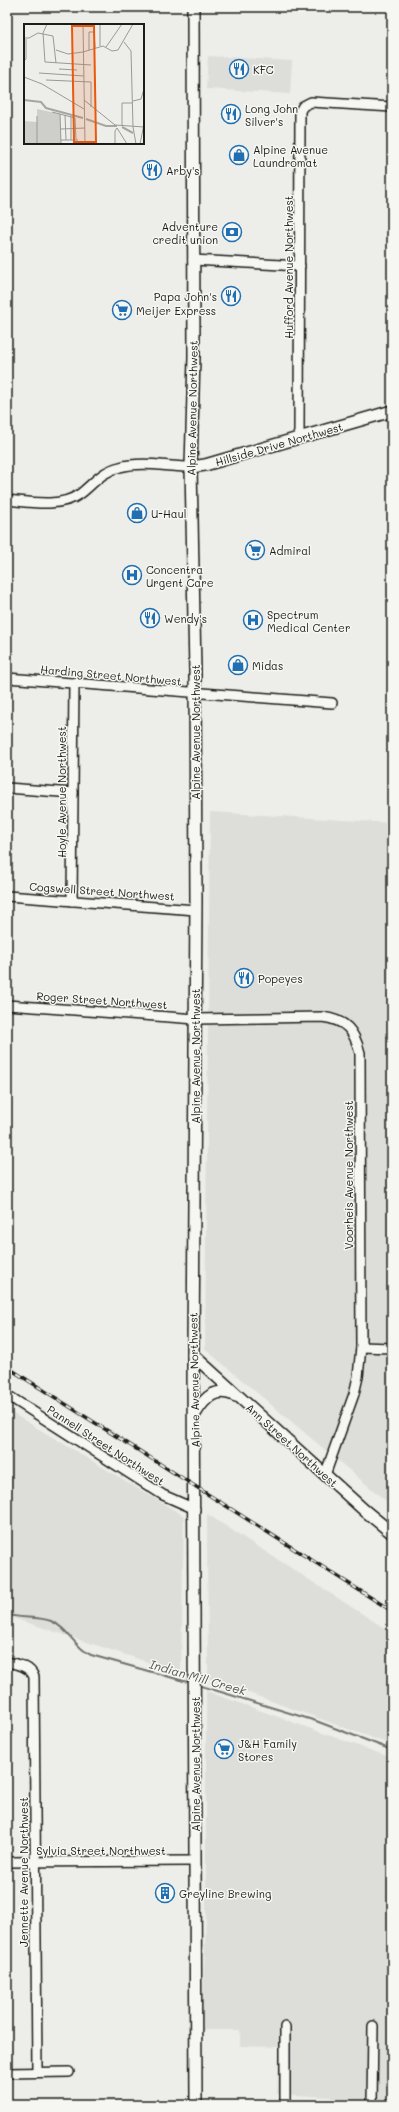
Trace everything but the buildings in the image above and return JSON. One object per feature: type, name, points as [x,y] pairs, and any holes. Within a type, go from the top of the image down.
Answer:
[{"type":"main road","name":"Alpine Avenue Northwest","points":[[193,7],[194,357],[191,467],[195,694],[196,910],[193,1355],[195,1509],[194,1690],[196,2105]]},
{"type":"main road","name":"Hillside Drive Northwest","points":[[191,467],[298,439],[392,411]]},
{"type":"main road","name":"Ann Street Northwest","points":[[193,1355],[325,1475],[392,1533]]},
{"type":"main road","points":[[194,1415],[204,1399],[215,1392],[228,1393],[242,1399]]},
{"type":"street","name":"Hufford Avenue Northwest","points":[[298,439],[300,266],[299,118],[303,106],[311,102],[392,107]]},
{"type":"street","points":[[193,260],[300,266]]},
{"type":"street","name":"Hillside Drive Northwest","points":[[7,500],[51,502],[66,500],[79,495],[99,476],[121,466],[139,465],[191,467]]},
{"type":"street","name":"Harding Street Northwest","points":[[7,678],[332,704]]},
{"type":"street","name":"Hoyle Avenue Northwest","points":[[72,901],[74,683]]},
{"type":"street","points":[[7,788],[73,793]]},
{"type":"street","name":"Cogswell Street Northwest","points":[[7,896],[196,910]]},
{"type":"street","name":"Roger Street Northwest","points":[[7,1005],[196,1019]]},
{"type":"street","name":"Voorheis Avenue Northwest","points":[[196,1019],[322,1017],[336,1019],[347,1027],[356,1038],[360,1053],[361,1347],[358,1377],[354,1394],[325,1475]]},
{"type":"street","points":[[361,1347],[392,1348]]},
{"type":"street","name":"Pannell Street Northwest","points":[[7,1395],[163,1495],[195,1509]]},
{"type":"street","name":"Jennette Avenue Northwest","points":[[7,1662],[22,1666],[32,1671],[34,1677],[34,1862],[37,2072]]},
{"type":"street","name":"Sylvia Street Northwest","points":[[7,1862],[195,1861]]},
{"type":"street","points":[[372,2105],[373,2026]]},
{"type":"street","points":[[285,2027],[285,2105]]},
{"type":"street","points":[[7,2073],[69,2072]]},
{"type":"shaded area","points":[[208,56],[292,61],[290,94],[206,89]]},
{"type":"shaded area","points":[[210,812],[392,823],[392,1506],[205,1349]]},
{"type":"shaded area","points":[[7,1410],[184,1516],[181,1673],[7,1616]]},
{"type":"shaded area","points":[[207,1514],[392,1633],[392,1745],[208,1678]]},
{"type":"shaded area","points":[[206,1691],[392,1758],[392,2105],[332,2105],[332,2097],[277,2094],[279,2047],[240,2046],[240,2030],[202,2030],[206,1915]]},
{"type":"shaded area","points":[[105,2100],[191,2102],[191,2105],[105,2105]]},
{"type":"waterway","name":"Indian Mill Creek","points":[[7,1614],[11,1616],[46,1619],[57,1624],[85,1652],[91,1655],[191,1683]]},
{"type":"waterway","name":"Indian Mill Creek","points":[[198,1685],[316,1721],[392,1750]]},
{"type":"railway","points":[[7,1367],[392,1611]]},
{"type":"place","name":"KFC","points":[[239,69]]},
{"type":"place","name":"Long John Silver's","points":[[231,114]]},
{"type":"place","name":"Alpine Avenue Laundromat","points":[[239,155]]},
{"type":"place","name":"Arby's","points":[[152,170]]},
{"type":"place","name":"Adventure credit union","points":[[232,232]]},
{"type":"place","name":"Papa John's","points":[[231,296]]},
{"type":"place","name":"Meijer Express","points":[[122,310]]},
{"type":"place","name":"U-Haul","points":[[137,513]]},
{"type":"place","name":"Admiral","points":[[255,550]]},
{"type":"place","name":"Concentra Urgent Care","points":[[132,575]]},
{"type":"place","name":"Wendy's","points":[[150,618]]},
{"type":"place","name":"Spectrum Medical Center","points":[[253,620]]},
{"type":"place","name":"Midas","points":[[238,665]]},
{"type":"place","name":"Popeyes","points":[[244,978]]},
{"type":"place","name":"J&H Family Stores","points":[[224,1749]]},
{"type":"place","name":"Greyline Brewing","points":[[165,1893]]}]
